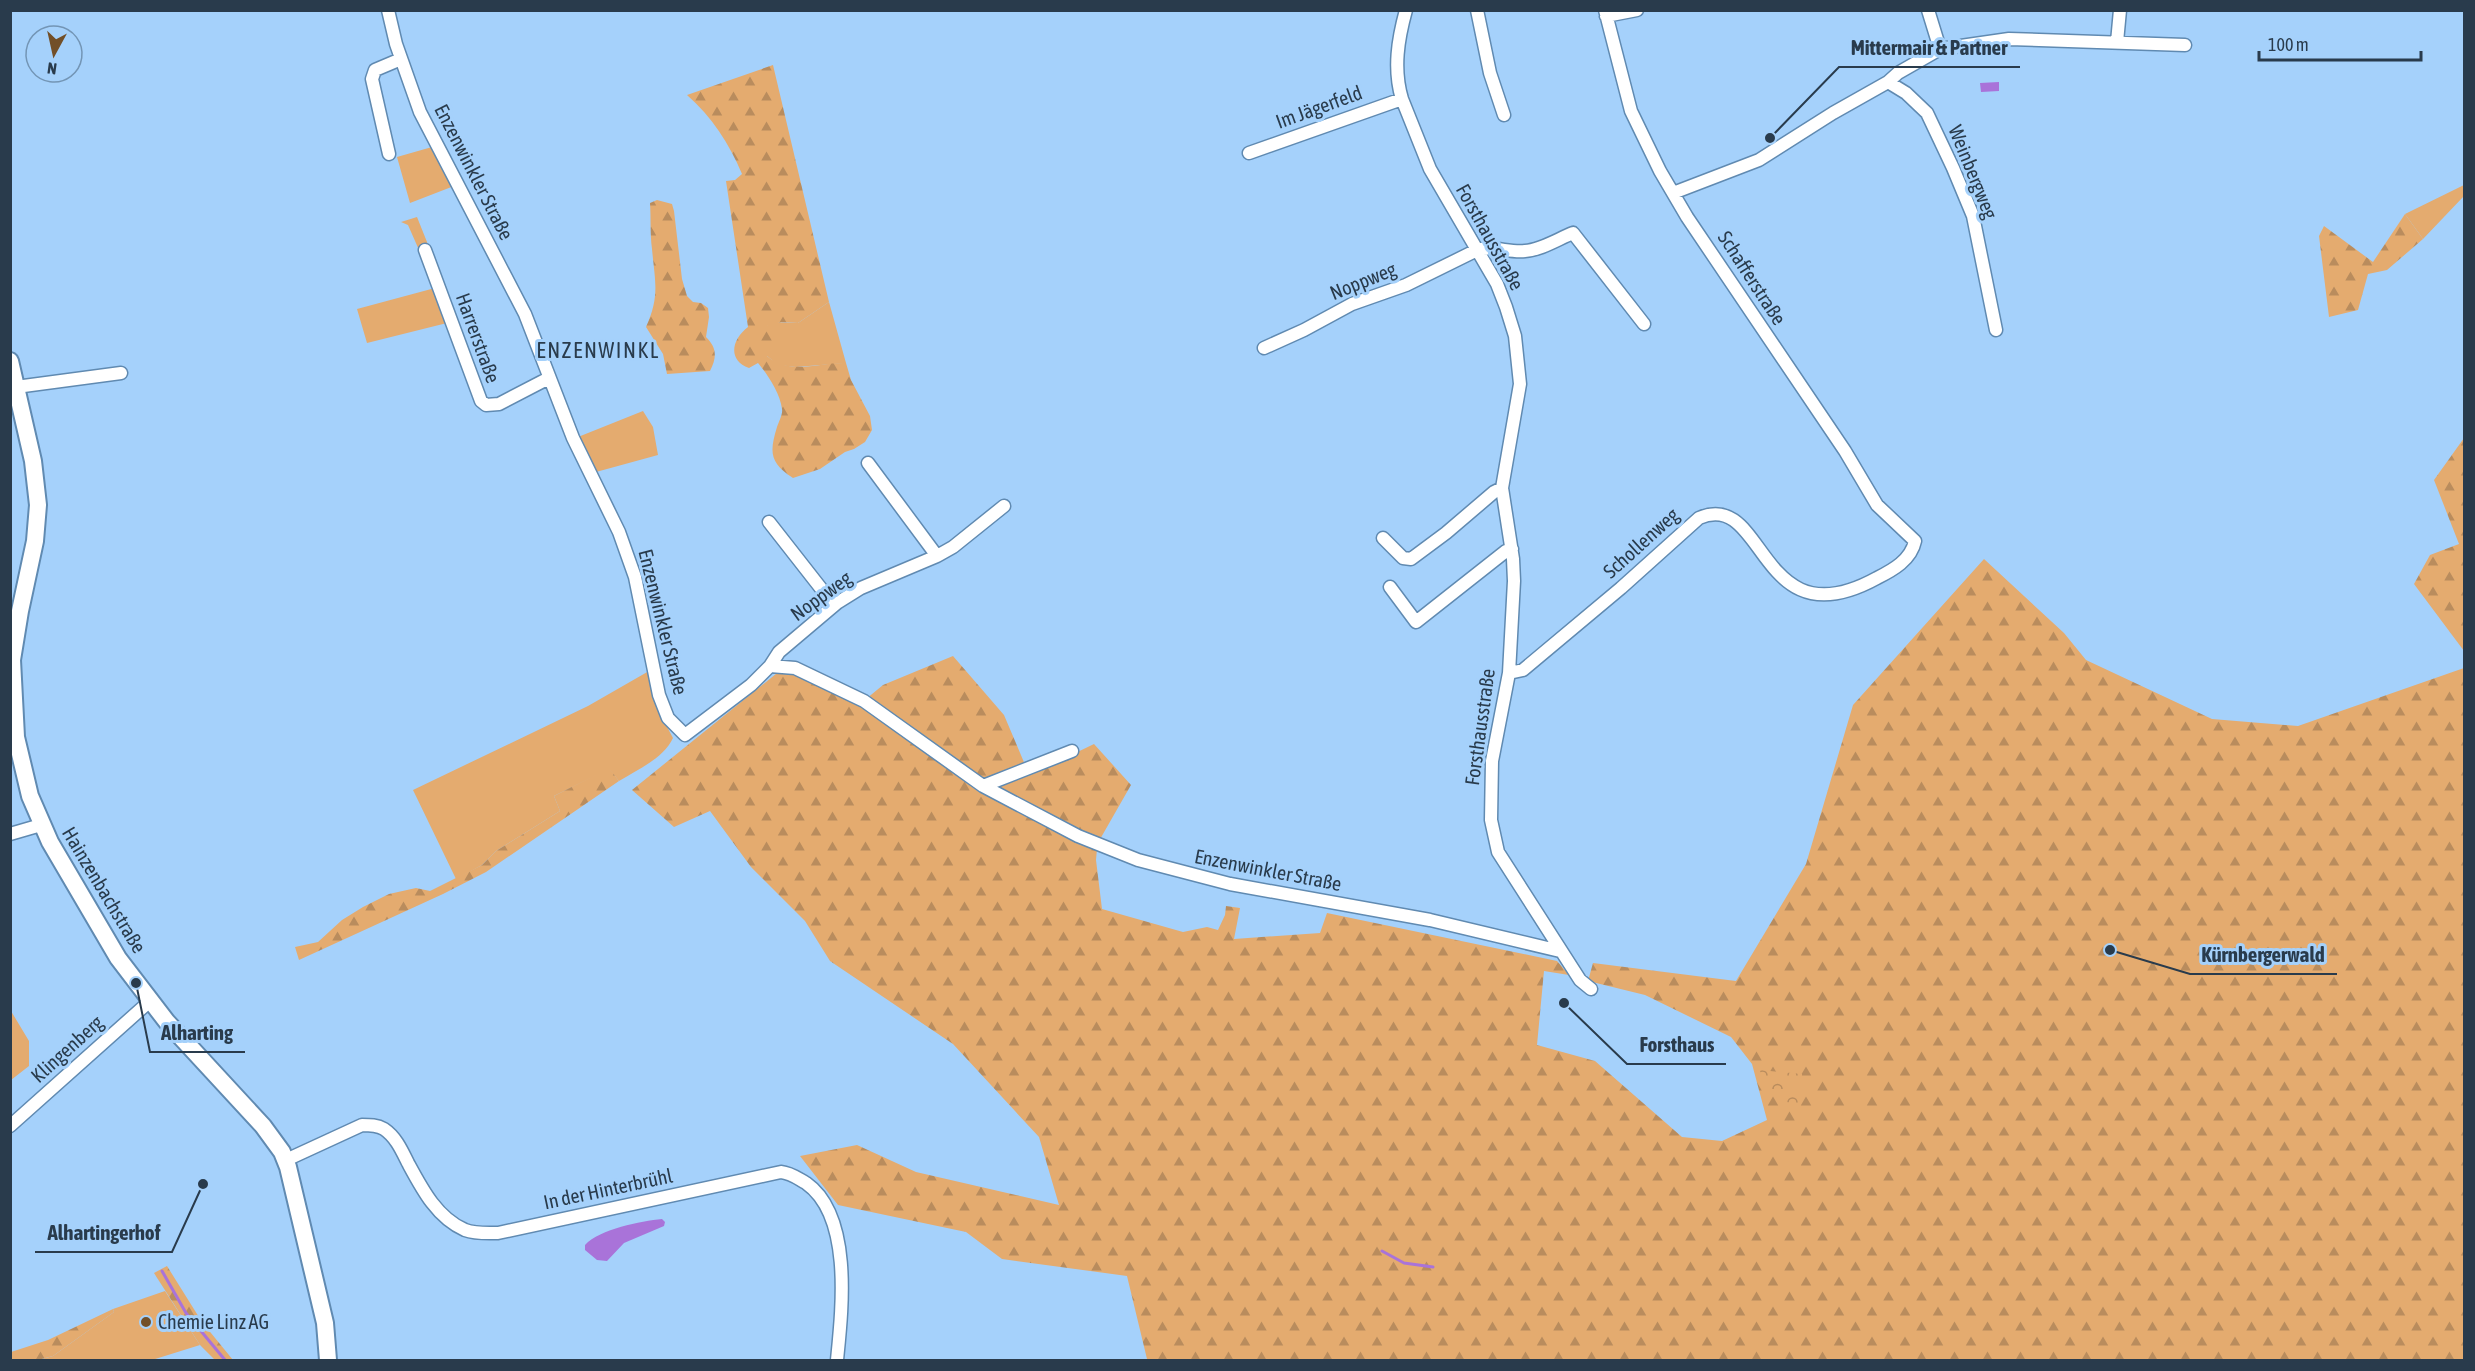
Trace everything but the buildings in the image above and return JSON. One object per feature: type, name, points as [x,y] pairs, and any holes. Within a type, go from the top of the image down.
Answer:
[{"type":"street","name":"Enzenwinkler Straße","points":[[388,10],[401,59],[429,132],[525,314],[573,438],[620,532],[635,577],[659,694],[668,718],[685,735],[751,684],[770,666],[795,668],[864,701],[983,786],[1078,836],[1138,860],[1230,884],[1430,920],[1560,951]]},
{"type":"street","name":"Forsthausstraße","points":[[1406,10],[1397,60],[1398,87],[1430,169],[1497,284],[1509,314],[1520,370],[1519,395],[1502,488],[1512,549],[1514,581],[1509,673],[1492,761],[1491,820],[1498,852],[1560,951],[1580,980],[1591,989]]},
{"type":"street","points":[[1477,10],[1493,84],[1504,115]]},
{"type":"street","points":[[1606,13],[1637,10]]},
{"type":"street","points":[[1928,10],[1940,49]]},
{"type":"street","points":[[2117,42],[2120,10]]},
{"type":"street","name":"Schafferstraße","points":[[1606,13],[1631,111],[1673,193],[1752,317],[1845,451],[1877,505],[1915,542]]},
{"type":"street","points":[[1673,193],[1759,160],[1940,49],[2009,39],[2185,45]]},
{"type":"street","points":[[389,154],[372,79],[375,70],[401,59]]},
{"type":"street","name":"Weinbergweg","points":[[1888,82],[1906,93],[1927,113],[1953,168],[1973,216],[1996,330]]},
{"type":"street","name":"Im Jägerfeld","points":[[1249,153],[1402,99]]},
{"type":"street","points":[[1477,250],[1485,248],[1522,252],[1574,232],[1644,324]]},
{"type":"street","name":"Harrerstraße","points":[[425,250],[481,401],[486,405],[499,404],[549,378]]},
{"type":"street","name":"Noppweg","points":[[1264,348],[1352,304],[1406,285],[1477,250]]},
{"type":"street","name":"Hainzenbachstraße","points":[[10,361],[33,461],[38,505],[35,542],[12,660],[14,737],[26,784],[41,825],[118,958],[166,1022],[263,1126],[286,1160],[325,1323],[328,1360]]},
{"type":"street","points":[[16,387],[121,373]]},
{"type":"street","points":[[868,463],[937,556]]},
{"type":"street","points":[[1383,538],[1403,558],[1411,559],[1502,488]]},
{"type":"street","name":"Noppweg","points":[[770,666],[779,652],[834,605],[861,588],[953,547],[1004,506]]},
{"type":"street","name":"Schollenweg","points":[[1509,673],[1523,669],[1621,588],[1699,518],[1707,514],[1717,513],[1731,516],[1743,527],[1781,576],[1797,588],[1818,595],[1843,592],[1878,578],[1910,555],[1915,542]]},
{"type":"street","points":[[769,522],[834,605]]},
{"type":"street","points":[[1390,587],[1416,622],[1506,551],[1512,549]]},
{"type":"street","points":[[983,786],[1072,751]]},
{"type":"street","points":[[10,834],[41,825]]},
{"type":"street","name":"Klingenberg","points":[[10,1126],[150,1001]]},
{"type":"street","name":"In der Hinterbrühl","points":[[286,1160],[362,1125],[383,1128],[399,1145],[431,1202],[449,1221],[465,1230],[479,1233],[498,1233],[788,1172],[821,1197],[829,1212],[836,1237],[841,1265],[842,1295],[837,1360]]},
{"type":"green space","points":[[773,65],[829,302],[798,323],[781,322],[767,326],[782,337],[783,344],[767,356],[776,362],[795,367],[846,363],[851,380],[870,416],[872,430],[865,442],[854,449],[845,452],[820,469],[793,478],[785,473],[773,457],[774,436],[782,411],[776,391],[758,363],[749,368],[737,360],[735,355],[735,343],[748,327],[726,181],[735,180],[742,174],[719,131],[687,95]]},
{"type":"green space","points":[[432,147],[454,186],[410,203],[397,157]]},
{"type":"green space","points":[[2464,185],[2464,196],[2423,239],[2405,214]]},
{"type":"green space","points":[[657,200],[672,204],[682,279],[687,296],[693,302],[701,303],[708,308],[706,337],[715,353],[710,371],[667,374],[663,354],[646,327],[655,297],[650,203]]},
{"type":"green space","points":[[2405,214],[2423,239],[2387,270],[2368,274],[2358,310],[2329,317],[2319,236],[2324,226],[2373,262]]},
{"type":"green space","points":[[417,217],[429,247],[419,250],[408,225],[401,222]]},
{"type":"green space","points":[[435,288],[447,323],[367,343],[357,309]]},
{"type":"green space","points":[[829,302],[846,363],[796,367],[778,365],[767,356],[766,326],[774,322],[798,323]]},
{"type":"green space","points":[[643,411],[653,427],[658,455],[596,472],[578,437]]},
{"type":"green space","points":[[2464,438],[2464,651],[2414,584],[2430,555],[2459,544],[2434,480]]},
{"type":"green space","points":[[1984,559],[2064,633],[2086,660],[2212,719],[2298,726],[2464,668],[2464,1360],[1144,1360],[1147,1359],[1127,1276],[1002,1259],[966,1232],[838,1205],[800,1156],[857,1145],[916,1172],[1059,1205],[1039,1137],[953,1044],[830,961],[805,921],[751,867],[710,811],[674,827],[632,790],[782,669],[863,707],[979,792],[1097,849],[1096,860],[1102,909],[1183,932],[1207,927],[1218,930],[1225,915],[1226,906],[1240,908],[1234,939],[1320,933],[1327,913],[1557,961],[1569,975],[1544,971],[1537,1045],[1595,1061],[1682,1137],[1722,1141],[1767,1120],[1752,1064],[1731,1037],[1645,995],[1588,981],[1593,963],[1736,981],[1806,864],[1853,705]]},
{"type":"green space","points":[[953,656],[1004,715],[1026,767],[984,783],[866,699],[883,685]]},
{"type":"green space","points":[[649,671],[665,723],[673,738],[663,752],[619,781],[609,769],[554,796],[560,811],[496,851],[482,865],[456,879],[413,790],[588,706]]},
{"type":"green space","points":[[1094,744],[1131,785],[1099,841],[993,787],[1063,759]]},
{"type":"green space","points":[[609,768],[619,781],[486,872],[299,960],[295,947],[318,942],[342,920],[363,907],[389,894],[416,888],[430,891],[482,865],[496,851],[560,811],[554,796]]},
{"type":"green space","points":[[11,1011],[29,1041],[29,1066],[11,1080]]},
{"type":"green space","points":[[1760,1070],[1802,1074],[1800,1104],[1778,1101],[1762,1081]]},
{"type":"green space","points":[[167,1266],[202,1322],[233,1360],[215,1360],[200,1345],[154,1273]]},
{"type":"green space","name":"Chemie Linz AG","points":[[165,1291],[200,1345],[152,1360],[38,1360],[53,1356],[114,1312],[113,1309]]},
{"type":"green space","points":[[113,1309],[114,1312],[53,1356],[38,1360],[11,1360],[11,1352],[48,1340]]},
{"type":"shaded area","points":[[1999,82],[1999,91],[1981,92],[1980,83]]},
{"type":"shaded area","points":[[662,1219],[665,1222],[664,1226],[624,1243],[607,1261],[597,1260],[585,1250],[585,1245],[600,1234],[632,1224]]},
{"type":"waterway","points":[[1382,1251],[1404,1263],[1433,1267]]},
{"type":"waterway","points":[[162,1271],[186,1313],[225,1360]]},
{"type":"place","name":"Mittermair & Partner","points":[[1770,138]]},
{"type":"place","name":"Kürnbergerwald","points":[[2110,950]]},
{"type":"place","name":"Alharting","points":[[136,983]]},
{"type":"place","name":"Forsthaus","points":[[1564,1003]]},
{"type":"place","name":"Alhartingerhof","points":[[203,1184]]},
{"type":"place","name":"Chemie Linz AG","points":[[146,1322]]},
{"type":"district","name":"ENZENWINKL","points":[[598,350]]}]
